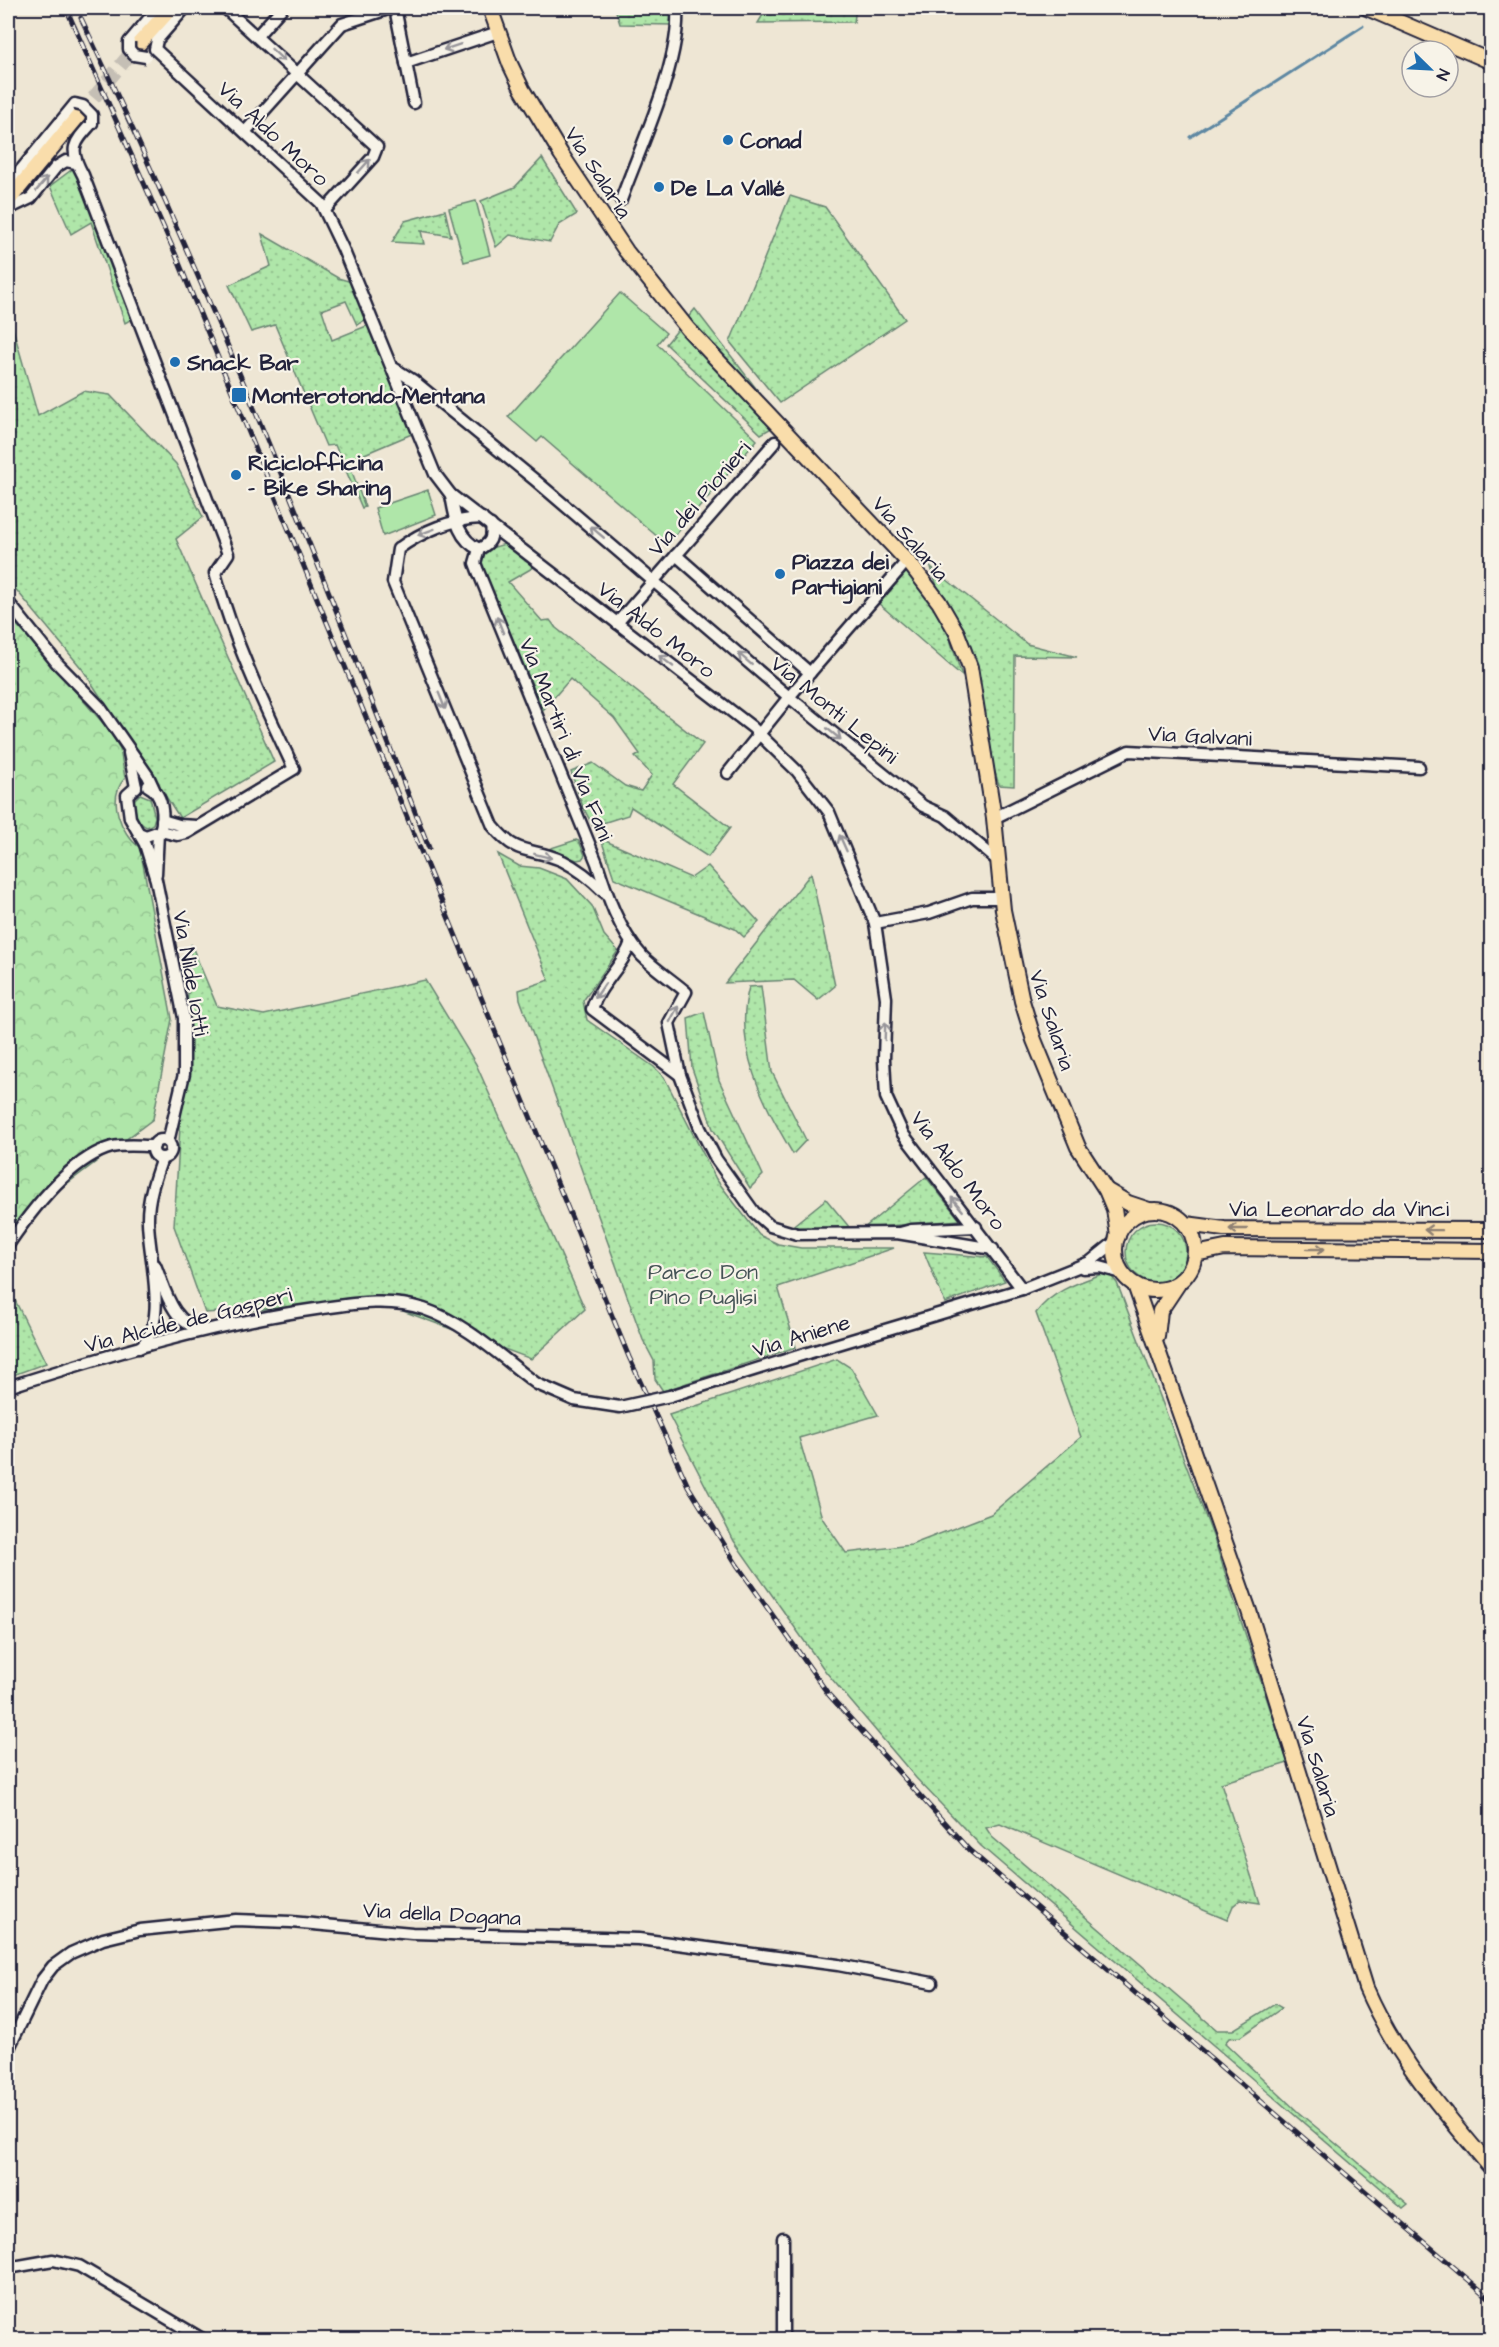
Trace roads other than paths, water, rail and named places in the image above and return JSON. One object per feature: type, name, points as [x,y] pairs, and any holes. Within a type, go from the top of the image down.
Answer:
[{"type":"main road","points":[[137,49],[171,8]]},
{"type":"main road","name":"Via Salaria","points":[[490,8],[522,88],[561,154],[626,251],[688,329],[908,561],[939,602],[957,633],[970,667],[994,818],[997,860],[1012,962],[1034,1040],[1078,1147],[1106,1190],[1118,1222],[1115,1252],[1122,1273],[1135,1285],[1249,1611],[1366,1988],[1383,2026],[1407,2066],[1491,2169]]},
{"type":"main road","points":[[1367,8],[1491,63]]},
{"type":"main road","points":[[8,201],[77,109]]},
{"type":"main road","name":"Via Salaria","points":[[1106,1190],[1128,1203],[1175,1215],[1186,1224]]},
{"type":"main road","points":[[1117,1238],[1125,1224],[1136,1215],[1149,1210]]},
{"type":"main road","points":[[1186,1224],[1192,1233],[1195,1254]]},
{"type":"main road","name":"Via Leonardo da Vinci","points":[[1186,1224],[1224,1229],[1491,1230]]},
{"type":"main road","name":"Via Leonardo da Vinci","points":[[1195,1254],[1225,1248],[1491,1251]]},
{"type":"main road","name":"Via Salaria","points":[[1158,1348],[1157,1325],[1160,1311],[1193,1265],[1195,1254]]},
{"type":"main road","points":[[1135,1285],[1157,1290],[1179,1283]]},
{"type":"street","points":[[158,8],[137,49],[162,56]]},
{"type":"street","points":[[162,56],[155,49],[157,40],[185,8]]},
{"type":"street","points":[[225,8],[377,147],[373,157],[325,210]]},
{"type":"street","points":[[257,36],[282,8]]},
{"type":"street","points":[[245,132],[342,24],[393,8],[414,103]]},
{"type":"street","points":[[621,200],[665,78],[678,28],[677,8]]},
{"type":"street","points":[[406,63],[498,32]]},
{"type":"street","name":"Via Aldo Moro","points":[[162,56],[321,203],[392,367],[435,474],[451,495],[760,734],[797,771],[829,812],[875,923],[886,998],[884,1059],[886,1097],[903,1134],[994,1249],[1022,1289]]},
{"type":"street","points":[[8,192],[20,171],[77,109],[82,106],[92,115],[92,123],[75,142],[73,148],[76,163],[83,175],[228,554],[215,573],[226,615],[245,664],[294,770],[197,826],[179,825],[160,828],[146,837],[141,834]]},
{"type":"street","points":[[8,209],[31,198],[56,167],[66,161],[76,163]]},
{"type":"street","name":"Via Monti Lepini","points":[[392,367],[414,381],[507,457],[789,697],[923,806],[945,816],[997,860]]},
{"type":"street","name":"Via dei Pionieri","points":[[654,580],[775,442]]},
{"type":"street","points":[[451,495],[456,522],[467,543],[483,547],[514,542]]},
{"type":"street","points":[[487,521],[456,522],[416,536],[398,549],[393,582],[493,826],[505,841],[518,850],[562,861],[586,875],[606,894]]},
{"type":"street","name":"Via Martiri di Via Fani","points":[[487,521],[492,536],[475,563],[597,863],[606,894],[631,942],[643,957],[686,992],[669,1023],[680,1075],[700,1128],[716,1159],[754,1212],[770,1226],[797,1234],[897,1233]]},
{"type":"street","points":[[676,555],[810,673]]},
{"type":"street","points":[[728,773],[789,697],[908,561]]},
{"type":"street","points":[[617,623],[654,580]]},
{"type":"street","name":"Via Nilde Iotti","points":[[8,602],[57,663],[100,707],[148,776],[154,789]]},
{"type":"street","name":"Via Nilde Iotti","points":[[127,747],[136,787],[127,795],[127,807],[134,828],[141,834],[156,880],[185,1032],[182,1086],[168,1143]]},
{"type":"street","name":"Via Galvani","points":[[994,818],[1129,751],[1419,766]]},
{"type":"street","points":[[136,787],[142,785],[154,789],[162,810],[160,828]]},
{"type":"street","name":"Via Nilde Iotti","points":[[156,880],[160,828]]},
{"type":"street","points":[[875,923],[929,914],[972,898],[1002,898]]},
{"type":"street","points":[[631,942],[628,952],[595,999],[592,1009],[680,1075]]},
{"type":"street","points":[[8,1245],[42,1199],[87,1159],[114,1147],[154,1146],[160,1141],[168,1143],[170,1153],[162,1158],[148,1210],[153,1260],[154,1327],[147,1340],[137,1349]]},
{"type":"street","points":[[154,1146],[154,1154],[162,1158]]},
{"type":"street","points":[[897,1233],[911,1230],[976,1227]]},
{"type":"street","points":[[897,1233],[994,1249]]},
{"type":"street","name":"Via Aniene","points":[[537,1384],[574,1400],[620,1407],[660,1399],[1022,1289],[1074,1270],[1098,1257],[1117,1238]]},
{"type":"street","points":[[153,1260],[179,1319],[191,1327],[207,1330]]},
{"type":"street","name":"Via Aniene","points":[[1074,1270],[1100,1267],[1122,1273]]},
{"type":"street","name":"Via Alcide de Gasperi","points":[[8,1387],[207,1330],[355,1303],[407,1305],[447,1319],[537,1384]]},
{"type":"street","points":[[154,1327],[171,1340],[179,1319]]},
{"type":"street","name":"Via della Dogana","points":[[8,2050],[42,1980],[53,1966],[71,1953],[103,1939],[140,1930],[236,1920],[291,1922],[412,1933],[639,1939],[838,1965],[932,1983]]},
{"type":"street","points":[[783,2238],[783,2340]]},
{"type":"street","points":[[8,2268],[48,2261],[79,2266],[204,2340]]},
{"type":"waterway","points":[[1190,137],[1363,26]]},
{"type":"tunnel","points":[[80,114],[136,47]]},
{"type":"railway","points":[[66,8],[175,253],[629,1357],[688,1486],[737,1565],[829,1695],[969,1850],[1492,2300]]},
{"type":"railway","points":[[81,18],[175,223],[263,430],[429,848]]},
{"type":"place","name":"Conad","points":[[728,140]]},
{"type":"place","name":"De La Vallé","points":[[659,187]]},
{"type":"place","name":"Snack Bar","points":[[175,362]]},
{"type":"place","name":"Monterotondo-Mentana","points":[[239,395]]},
{"type":"place","name":"Riciclofficina - Bike Sharing","points":[[236,475]]},
{"type":"place","name":"Piazza dei Partigiani","points":[[780,574]]},
{"type":"park label","name":"Parco Don Pino Puglisi","points":[[703,1284]]}]
